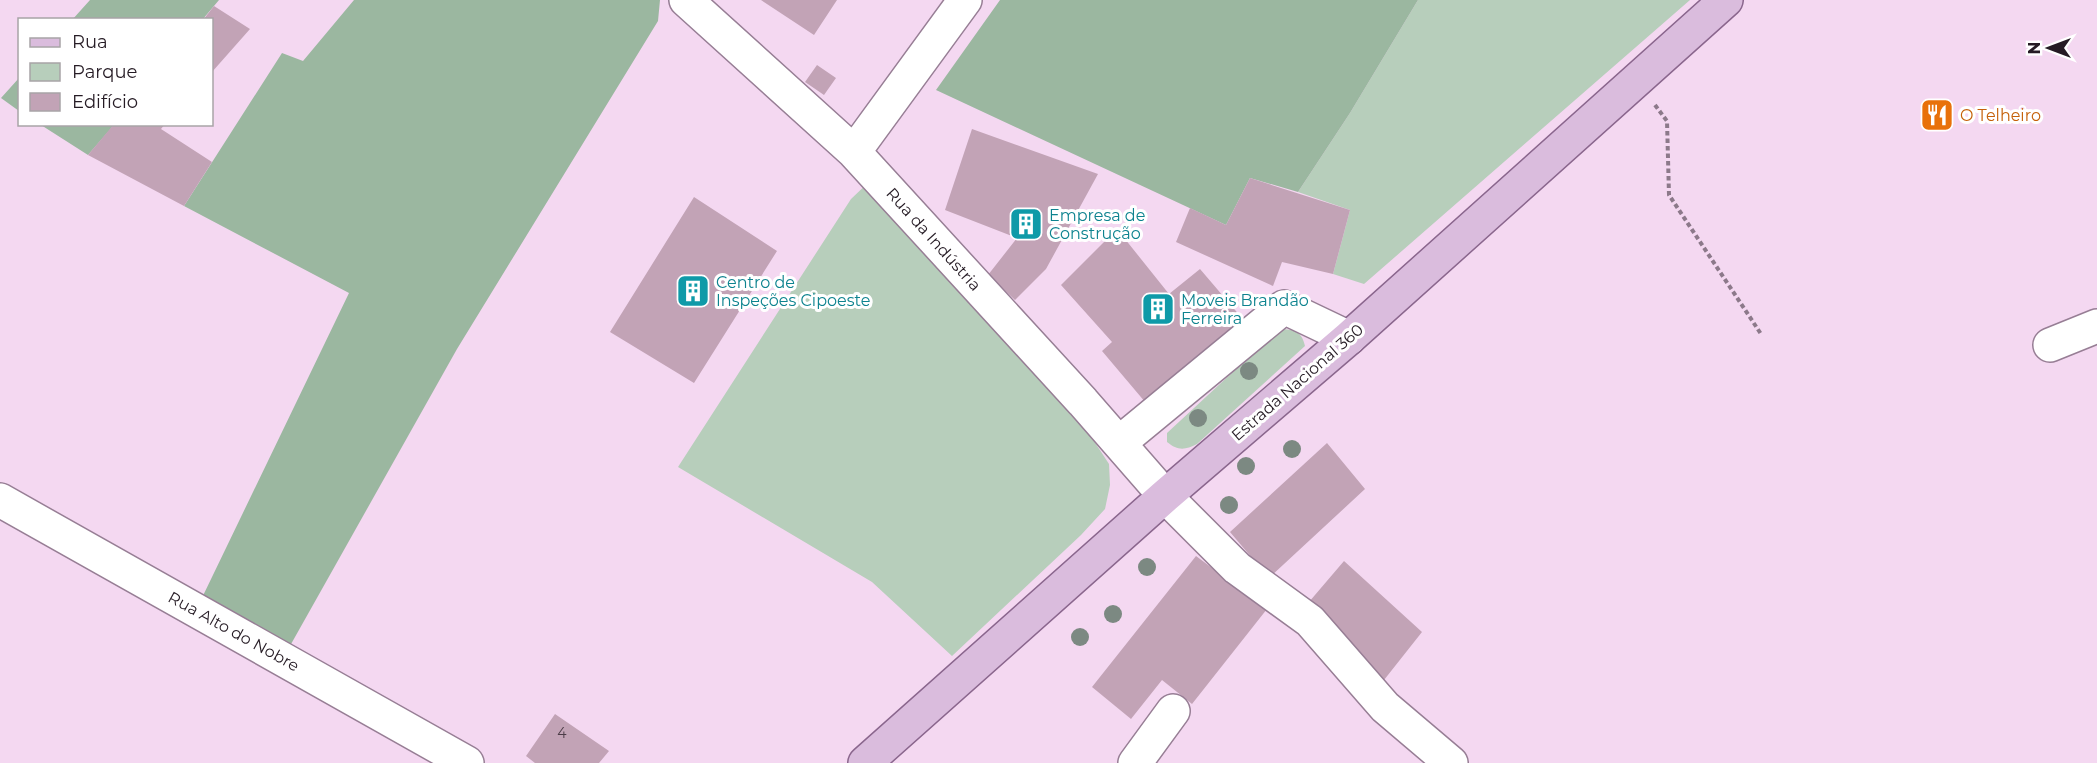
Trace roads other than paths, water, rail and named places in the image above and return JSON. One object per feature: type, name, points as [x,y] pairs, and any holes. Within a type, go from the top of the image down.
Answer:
[{"type":"main road","name":"Estrada Nacional 360","points":[[866,763],[1165,496],[1349,338],[1726,0]]},
{"type":"street","name":"Rua da Indústria","points":[[686,0],[854,152],[1165,496],[1237,568],[1310,621],[1385,707],[1451,763]]},
{"type":"street","points":[[854,152],[964,0]]},
{"type":"street","points":[[1119,443],[1284,307],[1349,338]]},
{"type":"street","points":[[2050,345],[2097,326]]},
{"type":"street","name":"Rua Alto do Nobre","points":[[0,500],[467,763]]},
{"type":"street","points":[[1135,763],[1173,711]]},
{"type":"place","name":"O Telheiro","points":[[1937,115]]},
{"type":"place","name":"Empresa de Construção","points":[[1026,224]]},
{"type":"place","name":"Centro de Inspeções Cipoeste","points":[[693,291]]},
{"type":"place","name":"Moveis Brandão Ferreira","points":[[1158,309]]}]
